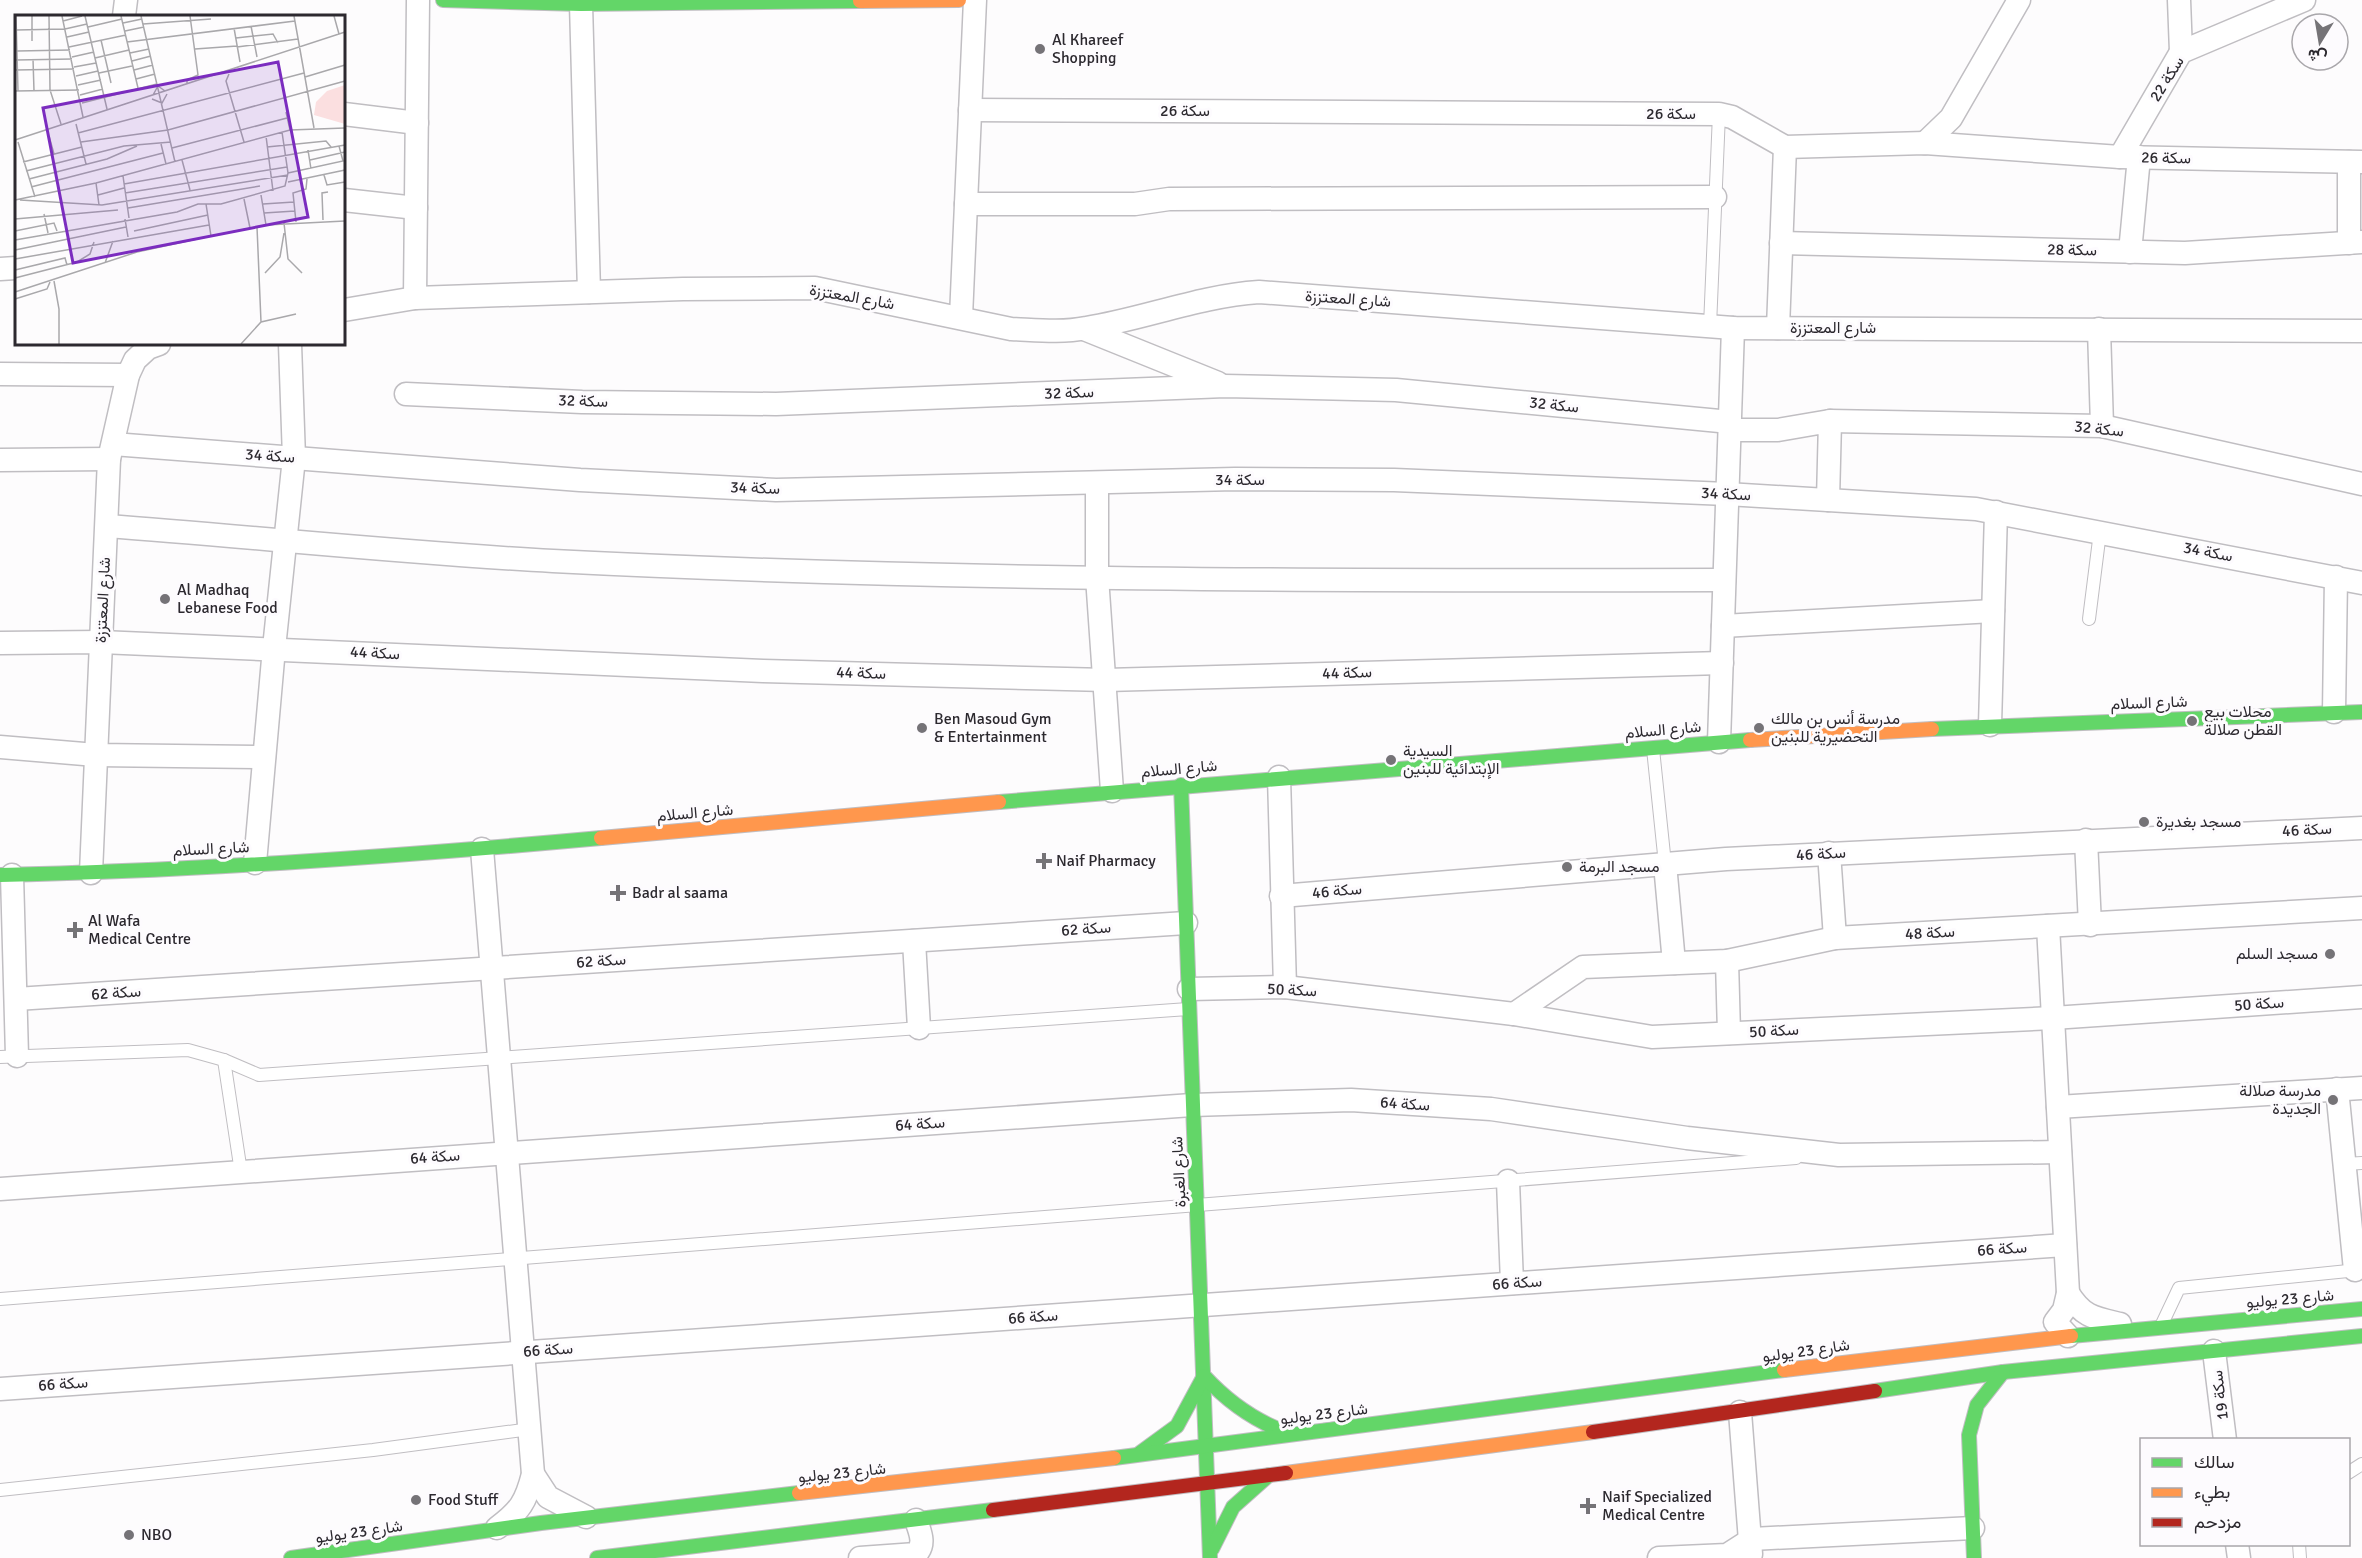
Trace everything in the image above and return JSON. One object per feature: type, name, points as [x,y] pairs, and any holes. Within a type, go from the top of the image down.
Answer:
[{"type":"main road","points":[[443,0],[581,4],[959,0]]},
{"type":"main road","name":"شارع السلام","points":[[6,875],[91,873],[482,849],[1181,785],[1719,742],[1990,725],[2362,712]]},
{"type":"main road","name":"شارع الغبرة","points":[[1181,785],[1210,1556]]},
{"type":"main road","name":"شارع 23 يوليو","points":[[291,1558],[496,1529],[1136,1455],[2068,1336],[2362,1309]]},
{"type":"main road","points":[[597,1558],[1207,1484],[1740,1412],[2003,1372],[2362,1336]]},
{"type":"main road","points":[[1974,1558],[1970,1435],[1977,1405],[2003,1372]]},
{"type":"main road","points":[[1136,1455],[1177,1425],[1204,1376],[1242,1414],[1265,1426],[1293,1434]]},
{"type":"main road","points":[[1921,1383],[1944,1399]]},
{"type":"main road","points":[[1958,1416],[1970,1435]]},
{"type":"main road","points":[[1210,1556],[1231,1510],[1242,1494],[1269,1474]]},
{"type":"main road","points":[[1149,1491],[1167,1502]]},
{"type":"main road","points":[[1193,1525],[1210,1556]]},
{"type":"street","points":[[124,15],[126,0]]},
{"type":"street","points":[[415,298],[418,0]]},
{"type":"street","points":[[961,317],[975,0]]},
{"type":"street","points":[[1925,143],[1951,118],[2019,0]]},
{"type":"street","points":[[2179,0],[2181,52]]},
{"type":"street","name":"سكة 22","points":[[2130,157],[2181,52],[2304,0]]},
{"type":"street","points":[[581,4],[589,292]]},
{"type":"street","name":"سكة 26","points":[[970,110],[1719,114],[1732,117],[1785,147],[1925,143],[2130,157],[2355,162]]},
{"type":"street","points":[[345,114],[417,123]]},
{"type":"street","points":[[1778,328],[1785,147]]},
{"type":"street","points":[[2130,157],[2130,252]]},
{"type":"street","points":[[2355,162],[2355,243]]},
{"type":"street","points":[[966,204],[1135,204],[1169,199],[1715,197]]},
{"type":"street","points":[[345,200],[416,208]]},
{"type":"street","name":"سكة 28","points":[[1781,243],[2186,253],[2355,243]]},
{"type":"street","points":[[0,269],[15,268]]},
{"type":"street","name":"شارع المعتززة","points":[[345,310],[415,298],[815,288],[1011,329],[1045,331],[1084,329],[1226,294],[1259,292],[1733,328],[2362,332]]},
{"type":"street","points":[[1719,742],[1733,328]]},
{"type":"street","points":[[1084,329],[1225,386]]},
{"type":"street","points":[[2099,329],[2102,426]]},
{"type":"street","name":"شارع المعتززة","points":[[91,873],[111,452],[128,375],[135,360],[148,348],[156,345]]},
{"type":"street","points":[[255,863],[294,458],[290,345]]},
{"type":"street","points":[[0,374],[128,375]]},
{"type":"street","name":"سكة 32","points":[[406,394],[582,402],[776,404],[1225,386],[1396,390],[1778,430],[1830,420],[2102,426],[2362,484]]},
{"type":"street","points":[[1828,500],[1830,420]]},
{"type":"street","name":"سكة 34","points":[[0,460],[111,452],[294,458],[580,480],[776,490],[1097,483],[1394,480],[1727,494],[1976,509],[2362,583]]},
{"type":"street","points":[[1097,483],[1097,577],[1112,791]]},
{"type":"street","points":[[1990,725],[1996,512]]},
{"type":"street","points":[[107,526],[550,561],[828,572],[1416,581],[1725,580]]},
{"type":"street","points":[[2334,712],[2336,577]]},
{"type":"street","points":[[1723,626],[1993,611]]},
{"type":"street","name":"سكة 44","points":[[0,643],[101,642],[763,671],[1106,680],[1722,663]]},
{"type":"street","points":[[0,747],[96,755],[264,758]]},
{"type":"street","points":[[1279,777],[1284,987]]},
{"type":"street","name":"سكة 46","points":[[1281,896],[1665,864],[1828,853],[2362,828]]},
{"type":"street","points":[[2086,840],[2090,925]]},
{"type":"street","points":[[482,849],[533,1474],[527,1498],[516,1514],[496,1529]]},
{"type":"street","points":[[1828,853],[1835,938]]},
{"type":"street","points":[[1665,864],[1674,963]]},
{"type":"street","points":[[6,875],[16,999],[9,1057]]},
{"type":"street","name":"سكة 48","points":[[1514,1014],[1583,967],[1727,961],[1835,938],[2362,908]]},
{"type":"street","name":"سكة 62","points":[[16,999],[1186,923]]},
{"type":"street","points":[[2048,926],[2068,1293],[2064,1310],[2055,1322],[2068,1336]]},
{"type":"street","points":[[914,941],[919,1028]]},
{"type":"street","points":[[1727,961],[1729,1033]]},
{"type":"street","name":"سكة 50","points":[[1189,999],[1284,987],[1514,1014],[1652,1037],[2053,1018],[2362,997]]},
{"type":"street","points":[[2058,1107],[2362,1088]]},
{"type":"street","points":[[2337,1089],[2353,1163],[2358,1270]]},
{"type":"street","name":"سكة 64","points":[[0,1189],[1192,1105],[1351,1100],[1491,1109],[1687,1138],[1839,1155],[2060,1152]]},
{"type":"street","points":[[1508,1181],[1512,1283]]},
{"type":"street","name":"سكة 66","points":[[0,1389],[2065,1245]]},
{"type":"street","points":[[2068,1293],[2078,1308],[2089,1316],[2151,1328]]},
{"type":"street","name":"سكة 19","points":[[2214,1351],[2225,1438]]},
{"type":"street","points":[[1740,1412],[1751,1549]]},
{"type":"street","points":[[533,1474],[548,1497],[589,1518]]},
{"type":"street","points":[[860,1558],[916,1554],[921,1549],[922,1541],[916,1520]]},
{"type":"street","points":[[1659,1558],[1728,1555],[1751,1549],[1973,1528]]},
{"type":"lane","points":[[1710,326],[1719,114]]},
{"type":"lane","points":[[2089,619],[2100,532]]},
{"type":"lane","points":[[1653,748],[1665,864]]},
{"type":"lane","points":[[9,1057],[188,1050],[224,1060],[259,1075],[919,1028],[1189,999]]},
{"type":"lane","points":[[224,1060],[241,1172]]},
{"type":"lane","points":[[0,1299],[1839,1155]]},
{"type":"lane","points":[[2151,1328],[2180,1288],[2358,1270]]},
{"type":"lane","points":[[0,1490],[373,1450],[530,1429]]},
{"type":"traffic: fast","points":[[443,0],[581,4],[860,1]]},
{"type":"traffic: fast","points":[[1932,729],[2362,712]]},
{"type":"traffic: fast","points":[[999,802],[1750,740]]},
{"type":"traffic: fast","points":[[1181,785],[1210,1558]]},
{"type":"traffic: fast","points":[[0,875],[301,862],[601,838]]},
{"type":"traffic: fast","points":[[2071,1336],[2362,1309]]},
{"type":"traffic: fast","points":[[1875,1391],[2003,1372],[2362,1336]]},
{"type":"traffic: fast","points":[[1114,1458],[1784,1370]]},
{"type":"traffic: fast","points":[[1974,1558],[1969,1435],[1977,1405],[2003,1372]]},
{"type":"traffic: fast","points":[[1140,1453],[1177,1426],[1204,1376],[1242,1410],[1288,1433]]},
{"type":"traffic: fast","points":[[1212,1549],[1233,1507],[1269,1475]]},
{"type":"traffic: fast","points":[[291,1558],[541,1523],[799,1493]]},
{"type":"traffic: fast","points":[[597,1558],[993,1510]]},
{"type":"traffic: slow","points":[[860,1],[959,0]]},
{"type":"traffic: slow","points":[[1750,740],[1932,729]]},
{"type":"traffic: slow","points":[[601,838],[999,802]]},
{"type":"traffic: slow","points":[[1784,1370],[2071,1336]]},
{"type":"traffic: slow","points":[[1286,1473],[1593,1432]]},
{"type":"traffic: slow","points":[[799,1493],[1114,1458]]},
{"type":"traffic: jam","points":[[1593,1432],[1875,1391]]},
{"type":"traffic: jam","points":[[993,1510],[1286,1473]]},
{"type":"place","name":"Al Khareef Shopping","points":[[1040,49]]},
{"type":"place","name":"Al Madhaq Lebanese Food","points":[[165,599]]},
{"type":"place","name":"محلات بيع القطن صلالة","points":[[2192,721]]},
{"type":"place","name":"Ben Masoud Gym & Entertainment","points":[[922,728]]},
{"type":"place","name":"مدرسة أنس بن مالك التحضيرية للبنين","points":[[1759,728]]},
{"type":"place","name":"السيدية الإبتدائية للبنين","points":[[1391,760]]},
{"type":"place","name":"مسجد بغديرة","points":[[2144,822]]},
{"type":"place","name":"Naif Pharmacy","points":[[1044,861]]},
{"type":"place","name":"مسجد البرمة","points":[[1567,867]]},
{"type":"place","name":"Badr al saama","points":[[618,893]]},
{"type":"place","name":"Al Wafa Medical Centre","points":[[75,930]]},
{"type":"place","name":"مسجد السلم","points":[[2330,954]]},
{"type":"place","name":"مدرسة صلالة الجديدة","points":[[2333,1100]]},
{"type":"place","name":"Food Stuff","points":[[416,1500]]},
{"type":"place","name":"Naif Specialized Medical Centre","points":[[1588,1506]]},
{"type":"place","name":"NBO","points":[[129,1535]]}]
